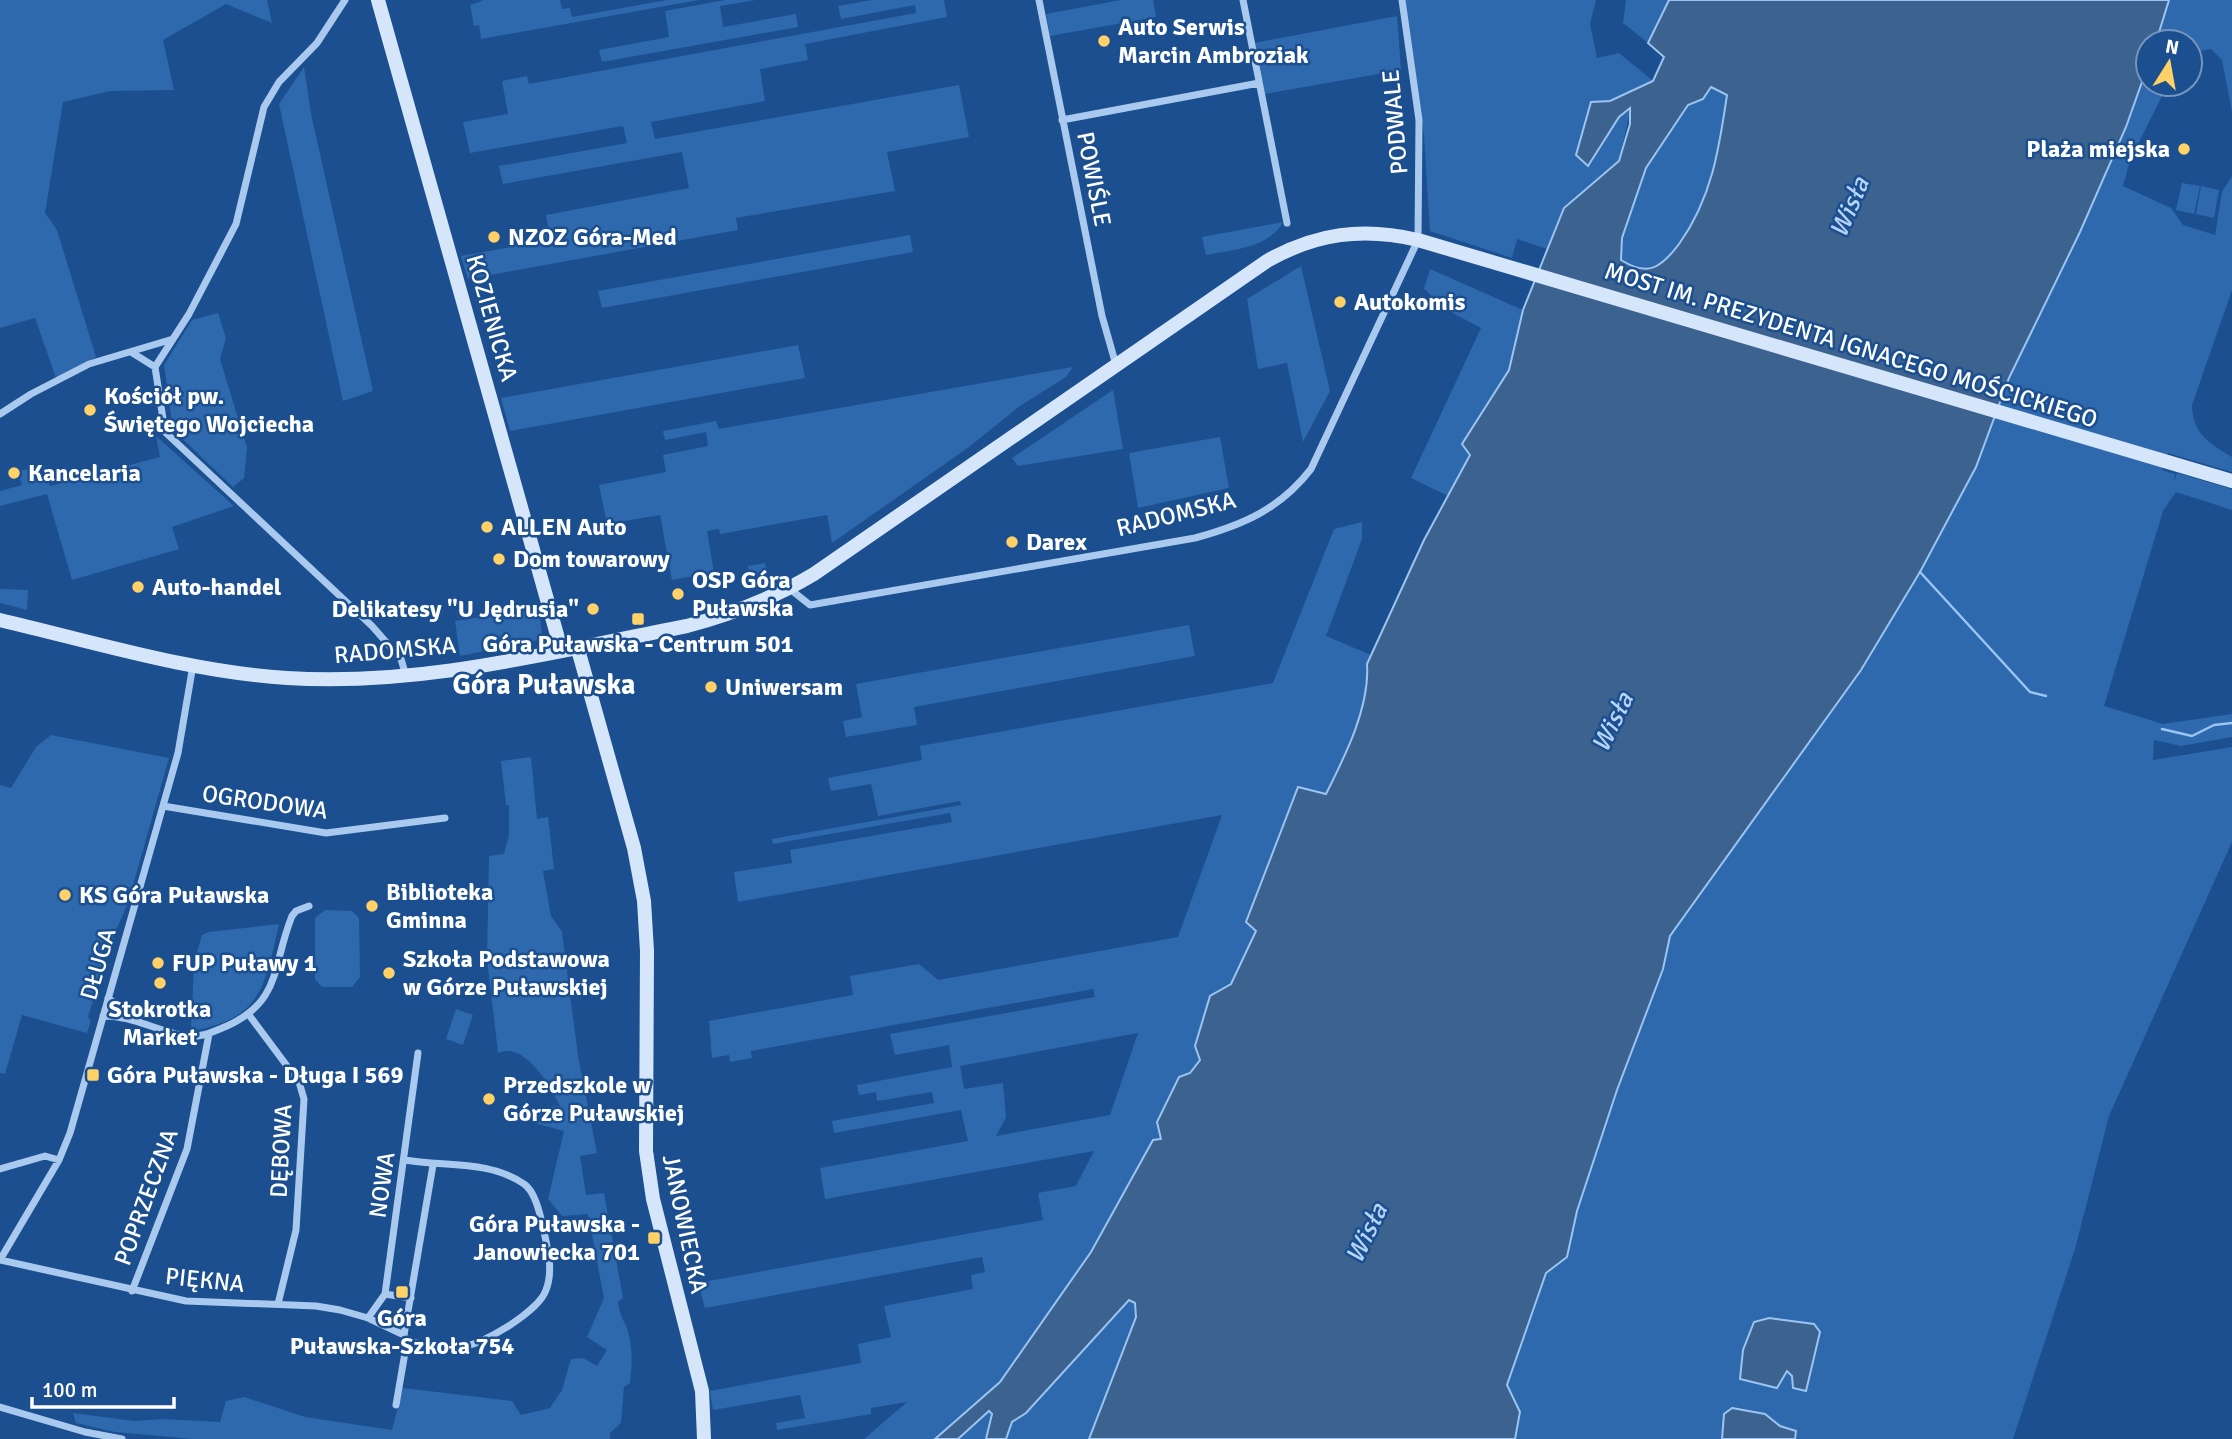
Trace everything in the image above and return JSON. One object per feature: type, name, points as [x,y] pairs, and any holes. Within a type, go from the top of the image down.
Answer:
[{"type":"main road","name":"KOZIENICKA","points":[[378,0],[561,649]]},
{"type":"main road","name":"RADOMSKA","points":[[0,620],[194,665],[288,678],[350,680],[406,676],[577,646],[725,616],[790,589],[849,551],[1266,261],[1303,242],[1325,236],[1362,232],[1418,240],[1511,268]]},
{"type":"main road","name":"MOST IM. PREZYDENTA IGNACEGO MOŚCICKIEGO","points":[[1511,268],[2232,481]]},
{"type":"main road","name":"JANOWIECKA","points":[[577,646],[634,848],[644,901],[647,951],[646,1151],[657,1217],[702,1391],[704,1439]]},
{"type":"street","points":[[345,0],[317,43],[279,82],[264,107],[236,224],[155,367],[165,432],[372,626],[401,659],[406,676]]},
{"type":"street","name":"POWIŚLE","points":[[1039,0],[1102,316],[1116,365]]},
{"type":"street","points":[[1243,0],[1287,223]]},
{"type":"street","name":"PODWALE","points":[[1402,0],[1419,120],[1418,240]]},
{"type":"street","points":[[1062,120],[1259,83]]},
{"type":"street","name":"RADOMSKA","points":[[790,589],[810,605],[1195,538],[1232,528],[1262,515],[1294,491],[1311,469],[1418,240]]},
{"type":"street","points":[[0,414],[31,394],[89,365],[173,339]]},
{"type":"street","points":[[130,352],[155,367]]},
{"type":"street","name":"DŁUGA","points":[[0,1260],[59,1160],[178,753],[194,665]]},
{"type":"street","name":"OGRODOWA","points":[[163,806],[326,833],[444,818]]},
{"type":"street","points":[[103,1016],[190,1038],[209,1034],[249,1016],[270,990],[292,916],[296,911],[309,906]]},
{"type":"street","points":[[108,998],[142,1025]]},
{"type":"street","name":"DĘBOWA","points":[[249,1016],[299,1082],[304,1099],[296,1230],[278,1304]]},
{"type":"street","name":"POPRZECZNA","points":[[132,1290],[187,1149],[209,1034]]},
{"type":"street","name":"NOWA","points":[[368,1318],[385,1294],[418,1052]]},
{"type":"street","points":[[0,1169],[45,1156],[59,1160]]},
{"type":"street","points":[[396,1405],[433,1165],[405,1160]]},
{"type":"street","name":"PIĘKNA","points":[[0,1260],[211,1305],[316,1306],[368,1318],[406,1338],[446,1347],[463,1347],[479,1342],[518,1319],[538,1303],[547,1290],[548,1253],[542,1222],[529,1188],[522,1182],[478,1166],[433,1165]]},
{"type":"street","points":[[385,1294],[411,1298]]},
{"type":"street","points":[[0,1407],[85,1432],[122,1439]]},
{"type":"shaded area","points":[[0,0],[267,0],[272,23],[226,4],[163,40],[174,90],[110,91],[63,102],[45,213],[57,230],[96,357],[56,378],[35,318],[0,328]]},
{"type":"shaded area","points":[[484,0],[560,0],[562,9],[570,8],[572,17],[667,0],[699,0],[481,39],[479,25],[474,26],[470,5]]},
{"type":"shaded area","points":[[725,0],[756,0],[720,6],[723,27],[796,14],[798,27],[602,62],[599,50],[669,37],[665,11]]},
{"type":"shaded area","points":[[872,0],[944,0],[947,17],[805,44],[808,60],[760,69],[765,101],[651,122],[655,139],[959,85],[969,137],[887,152],[895,191],[736,218],[738,230],[468,279],[461,256],[544,241],[542,228],[548,227],[546,215],[689,188],[682,152],[503,184],[499,166],[627,143],[623,126],[470,153],[463,122],[508,114],[502,81],[527,76],[529,84],[916,13],[915,5],[841,19],[838,6]]},
{"type":"shaded area","points":[[1121,0],[1153,0],[1156,17],[1050,36],[1046,14]]},
{"type":"shaded area","points":[[1405,0],[1596,0],[1590,24],[1597,58],[1619,53],[1653,81],[1610,101],[1589,166],[1619,117],[1631,107],[1619,161],[1564,208],[1547,249],[1517,239],[1512,258],[1430,231],[1424,136]]},
{"type":"shaded area","points":[[1626,0],[1669,0],[1648,43],[1623,23]]},
{"type":"shaded area","points":[[2169,0],[2232,0],[2232,112],[2222,60],[2211,49],[2204,50],[2204,28],[2160,28]]},
{"type":"shaded area","points":[[1397,16],[1401,70],[1265,94],[1254,43]]},
{"type":"shaded area","points":[[304,67],[311,114],[373,391],[343,401],[279,104]]},
{"type":"shaded area","points":[[1711,86],[1727,95],[1717,154],[1699,209],[1679,244],[1660,264],[1646,269],[1631,265],[1621,260],[1622,238],[1646,168],[1688,105],[1703,99]]},
{"type":"shaded area","points":[[2136,98],[2161,98],[2130,160],[2123,186],[2171,208],[2183,225],[2215,235],[2222,192],[2232,176],[2232,290],[2192,405],[2199,431],[2232,457],[2232,472],[2168,453],[2162,470],[2175,474],[2174,482],[2177,473],[2232,489],[2232,510],[2176,492],[2163,511],[2104,706],[2163,724],[2232,714],[2232,737],[2181,746],[2154,740],[2153,760],[2232,747],[2232,842],[2109,1116],[2075,1249],[2013,1439],[1795,1439],[1796,1431],[1780,1426],[1765,1414],[1724,1415],[1722,1439],[1515,1439],[1521,1412],[1508,1385],[1546,1274],[1567,1257],[1577,1211],[1617,1090],[1663,969],[1670,936],[1861,670],[1920,572],[1976,467],[2009,379],[2080,232]],"holes":[[[1769,1318],[1814,1324],[1792,1375],[1787,1371]]]},
{"type":"shaded area","points":[[2182,183],[2200,186],[2194,214],[2176,210]]},
{"type":"shaded area","points":[[2201,186],[2219,190],[2214,218],[2196,214]]},
{"type":"shaded area","points":[[1283,222],[1277,231],[1259,243],[1206,255],[1202,237]]},
{"type":"shaded area","points":[[910,235],[913,252],[602,308],[598,291]]},
{"type":"shaded area","points":[[1301,266],[1330,391],[1303,442],[1287,363],[1258,369],[1247,299]]},
{"type":"shaded area","points":[[1430,269],[1523,310],[1509,370],[1462,444],[1470,455],[1448,496],[1411,478],[1481,328],[1445,309],[1424,289]]},
{"type":"shaded area","points":[[218,313],[226,338],[220,359],[247,448],[244,478],[233,487],[173,430],[164,365],[192,320]]},
{"type":"shaded area","points":[[798,345],[805,378],[510,431],[501,398]]},
{"type":"shaded area","points":[[1073,367],[1066,377],[1020,406],[969,447],[832,543],[827,515],[720,534],[719,529],[707,531],[714,572],[672,580],[660,515],[607,524],[599,485],[666,472],[663,455],[708,446],[706,432],[665,440],[663,431],[716,421],[719,429]]},
{"type":"shaded area","points":[[1113,390],[1123,449],[1018,466],[1012,458]]},
{"type":"shaded area","points":[[156,436],[234,506],[172,527],[179,549],[72,580],[47,494],[0,506],[0,491],[22,485],[18,471],[45,466],[50,486],[160,457]]},
{"type":"shaded area","points":[[1220,437],[1229,488],[1138,508],[1129,453]]},
{"type":"shaded area","points":[[1362,522],[1362,539],[1326,636],[1371,655],[1362,710],[1351,739],[1326,794],[1298,787],[1246,922],[1256,931],[1231,984],[1210,996],[1195,1045],[1200,1059],[1190,1073],[1179,1077],[1157,1121],[1161,1139],[1153,1140],[1091,1252],[1000,1382],[935,1439],[864,1439],[907,1402],[871,1408],[871,1414],[777,1430],[776,1423],[805,1418],[800,1395],[713,1410],[710,1391],[861,1363],[858,1344],[891,1337],[884,1306],[973,1289],[971,1275],[985,1272],[982,1257],[705,1308],[698,1283],[1043,1220],[1038,1193],[1076,1186],[1094,1151],[825,1199],[820,1168],[968,1141],[961,1110],[834,1133],[832,1121],[934,1103],[932,1092],[877,1101],[876,1092],[859,1095],[857,1085],[952,1067],[949,1045],[895,1055],[890,1034],[1095,997],[1093,989],[751,1051],[752,1058],[730,1062],[729,1055],[712,1058],[709,1021],[853,995],[850,976],[919,964],[938,980],[1178,937],[1222,815],[738,902],[734,872],[792,863],[790,850],[952,822],[950,813],[773,844],[772,839],[961,805],[960,801],[878,816],[871,784],[831,791],[828,778],[922,760],[920,746],[1273,683],[1334,529]],"holes":[[[1138,1033],[1110,1115],[996,1136],[1006,1117],[1003,1083],[964,1089],[960,1066]]]},
{"type":"shaded area","points":[[765,563],[769,583],[753,590],[748,566]]},
{"type":"shaded area","points":[[0,589],[28,590],[27,610],[0,603]]},
{"type":"shaded area","points":[[539,608],[542,635],[538,640],[460,656],[455,621]]},
{"type":"shaded area","points":[[1189,625],[1195,656],[914,707],[917,725],[846,737],[843,721],[862,717],[856,684]]},
{"type":"shaded area","name":"KS Góra Puławska","points":[[51,735],[169,758],[128,903],[113,937],[88,1017],[91,1021],[87,1033],[22,1015],[5,1074],[0,1073],[0,785],[11,788],[36,747]]},
{"type":"shaded area","points":[[531,757],[537,819],[548,817],[554,869],[543,871],[551,916],[562,932],[578,1056],[597,1153],[580,1156],[586,1195],[604,1193],[623,1298],[618,1302],[619,1308],[631,1345],[630,1383],[624,1387],[621,1423],[610,1433],[610,1439],[193,1439],[115,1432],[76,1423],[73,1413],[134,1421],[163,1419],[220,1422],[226,1401],[244,1397],[305,1417],[392,1430],[403,1388],[512,1401],[521,1415],[550,1408],[562,1390],[571,1359],[583,1358],[597,1366],[607,1350],[587,1337],[604,1298],[588,1214],[562,1216],[548,1199],[564,1131],[534,1123],[537,1108],[560,1106],[543,1077],[526,1059],[508,1051],[498,1053],[487,959],[489,856],[504,854],[509,835],[509,805],[506,805],[501,761]]},
{"type":"shaded area","points":[[325,910],[352,911],[359,918],[360,977],[352,987],[322,987],[315,979],[315,918]]},
{"type":"shaded area","points":[[279,924],[269,965],[257,996],[233,1018],[191,1031],[194,963],[202,935]]},
{"type":"shaded area","points":[[456,1009],[473,1015],[463,1045],[446,1039]]},
{"type":"shaded area","points":[[1129,1300],[1135,1303],[1136,1317],[1089,1439],[1006,1439],[1011,1422],[1026,1413]]},
{"type":"shaded area","points":[[989,1410],[992,1413],[986,1439],[958,1439]]},
{"type":"water","name":"Wisła","points":[[1669,0],[2169,0],[2160,28],[2134,28],[2134,98],[2136,98],[2126,127],[2080,232],[2009,378],[1976,467],[1920,572],[1861,670],[1670,936],[1663,969],[1617,1090],[1577,1211],[1567,1257],[1546,1273],[1507,1385],[1520,1412],[1515,1439],[1089,1439],[1136,1317],[1135,1303],[1129,1300],[1026,1413],[1012,1422],[1006,1439],[986,1439],[992,1414],[989,1411],[958,1439],[935,1439],[1000,1382],[1091,1252],[1153,1140],[1161,1139],[1157,1122],[1179,1077],[1190,1073],[1200,1060],[1195,1046],[1210,996],[1231,984],[1256,931],[1246,922],[1298,787],[1326,794],[1348,748],[1365,697],[1367,664],[1424,540],[1470,455],[1462,444],[1509,370],[1523,310],[1564,208],[1619,161],[1630,124],[1630,108],[1619,117],[1588,166],[1576,155],[1591,102],[1610,101],[1653,81],[1664,57],[1648,43]],"holes":[[[1711,87],[1727,95],[1721,135],[1707,191],[1679,244],[1660,264],[1646,269],[1621,260],[1622,238],[1646,168],[1688,105],[1703,99]]]},
{"type":"water","points":[[1769,1318],[1814,1324],[1820,1332],[1806,1391],[1793,1388],[1792,1376],[1787,1371],[1777,1388],[1740,1379],[1743,1350],[1754,1322]]},
{"type":"water","points":[[1732,1408],[1765,1414],[1780,1426],[1796,1431],[1795,1439],[1722,1439],[1724,1414]]},
{"type":"waterway","points":[[1920,572],[2030,692],[2046,696]]},
{"type":"waterway","points":[[2162,729],[2192,736],[2214,725],[2232,723]]},
{"type":"place","name":"Auto Serwis Marcin Ambroziak","points":[[1104,41]]},
{"type":"place","name":"Plaża miejska","points":[[2184,149]]},
{"type":"place","name":"NZOZ Góra-Med","points":[[494,237]]},
{"type":"place","name":"Autokomis","points":[[1340,302]]},
{"type":"place","name":"Kościół pw. Świętego Wojciecha","points":[[90,410]]},
{"type":"place","name":"Kancelaria","points":[[14,473]]},
{"type":"place","name":"ALLEN Auto","points":[[487,527]]},
{"type":"place","name":"Darex","points":[[1012,542]]},
{"type":"place","name":"Dom towarowy","points":[[499,559]]},
{"type":"place","name":"Auto-handel","points":[[138,587]]},
{"type":"place","name":"OSP Góra Puławska","points":[[678,594]]},
{"type":"place","name":"Delikatesy \"U Jędrusia\"","points":[[593,609]]},
{"type":"place","name":"Góra Puławska - Centrum 501","points":[[638,619]]},
{"type":"place","name":"Uniwersam","points":[[711,687]]},
{"type":"place","name":"KS Góra Puławska","points":[[65,895]]},
{"type":"place","name":"Biblioteka Gminna","points":[[372,906]]},
{"type":"place","name":"FUP Puławy 1","points":[[158,963]]},
{"type":"place","name":"Szkoła Podstawowa w Górze Puławskiej","points":[[389,973]]},
{"type":"place","name":"Stokrotka Market","points":[[160,983]]},
{"type":"place","name":"Góra Puławska - Długa I 569","points":[[93,1075]]},
{"type":"place","name":"Przedszkole w Górze Puławskiej","points":[[489,1099]]},
{"type":"place","name":"Góra Puławska - Janowiecka 701","points":[[654,1238]]},
{"type":"place","name":"Góra Puławska-Szkoła 754","points":[[402,1292]]},
{"type":"district","name":"Góra Puławska","points":[[544,684]]}]
